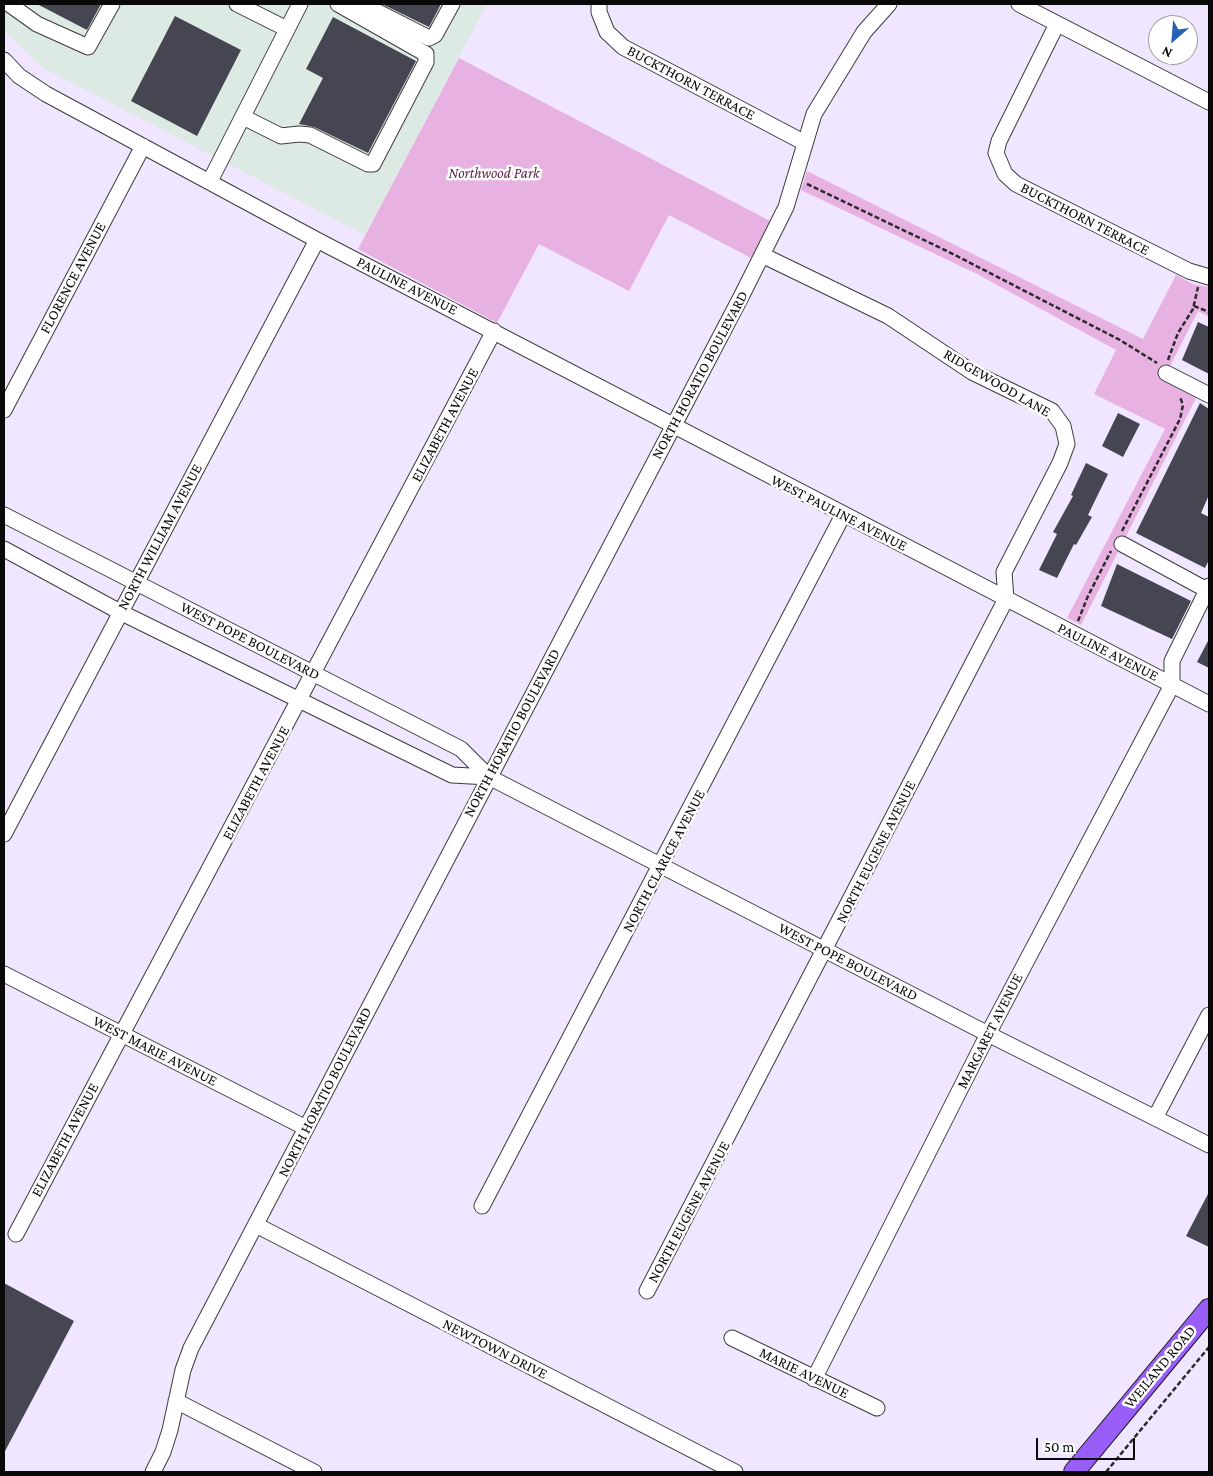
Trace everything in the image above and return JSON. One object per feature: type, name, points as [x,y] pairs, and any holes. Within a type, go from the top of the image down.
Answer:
[{"type":"main road","name":"WEILAND ROAD","points":[[1074,1472],[1209,1309]]},
{"type":"street","points":[[9,4],[37,24],[88,47],[112,4]]},
{"type":"street","points":[[237,4],[287,29]]},
{"type":"street","points":[[210,181],[300,4]]},
{"type":"street","points":[[241,121],[281,136],[310,135],[368,164],[373,164],[426,62],[426,54],[338,4]]},
{"type":"street","points":[[362,4],[429,38],[435,35],[452,4]]},
{"type":"street","name":"BUCKTHORN TERRACE","points":[[599,4],[599,12],[608,32],[623,47],[805,143]]},
{"type":"street","name":"NORTH HORATIO BOULEVARD","points":[[153,1472],[163,1452],[170,1430],[182,1370],[192,1348],[762,255],[786,207],[814,114],[864,32],[889,4]]},
{"type":"street","points":[[1018,4],[1209,102]]},
{"type":"street","name":"BUCKTHORN TERRACE","points":[[1057,24],[999,141],[996,153],[1005,174],[1016,184],[1205,277]]},
{"type":"street","points":[[4,60],[19,76],[46,94],[143,146]]},
{"type":"street","name":"PAULINE AVENUE","points":[[143,146],[672,426]]},
{"type":"street","name":"FLORENCE AVENUE","points":[[4,410],[143,146]]},
{"type":"street","name":"NORTH WILLIAM AVENUE","points":[[4,834],[318,240]]},
{"type":"street","name":"RIDGEWOOD LANE","points":[[762,255],[888,316],[972,372],[1052,411],[1063,426],[1067,444],[1060,464],[1004,572],[1006,599]]},
{"type":"street","name":"ELIZABETH AVENUE","points":[[16,1234],[314,675],[494,331]]},
{"type":"street","points":[[1165,372],[1209,395]]},
{"type":"street","name":"WEST PAULINE AVENUE","points":[[672,426],[1006,599]]},
{"type":"street","name":"WEST POPE BOULEVARD","points":[[4,515],[461,749],[489,777],[988,1034],[1209,1145]]},
{"type":"street","name":"NORTH CLARICE AVENUE","points":[[482,1206],[843,515]]},
{"type":"street","points":[[1119,540],[1208,588],[1172,661],[1172,685]]},
{"type":"street","name":"WEST POPE BOULEVARD","points":[[4,549],[120,612],[452,775],[489,777]]},
{"type":"street","name":"PAULINE AVENUE","points":[[1006,599],[1209,704]]},
{"type":"street","name":"NORTH EUGENE AVENUE","points":[[647,1291],[1006,599]]},
{"type":"street","name":"MARGARET AVENUE","points":[[814,1379],[988,1034],[1172,685]]},
{"type":"street","name":"WEST MARIE AVENUE","points":[[4,974],[306,1128]]},
{"type":"street","points":[[1155,1118],[1209,1015]]},
{"type":"street","name":"NEWTOWN DRIVE","points":[[256,1225],[735,1472]]},
{"type":"street","name":"MARIE AVENUE","points":[[732,1338],[877,1408]]},
{"type":"street","points":[[176,1401],[314,1472]]},
{"type":"path","points":[[794,178],[949,252],[1120,340],[1148,356],[1165,372],[1178,333],[1194,306],[1205,277]]},
{"type":"path","points":[[1194,306],[1209,312]]},
{"type":"path","points":[[1072,633],[1088,596],[1119,540],[1180,419],[1183,405],[1178,392]]},
{"type":"path","points":[[1106,1472],[1209,1347]]},
{"type":"shaded area","points":[[4,4],[487,4],[365,235],[43,68],[4,30]]},
{"type":"green space","name":"Northwood Park","points":[[459,58],[770,221],[751,258],[669,215],[629,291],[539,244],[497,323],[358,249]]},
{"type":"green space","points":[[807,171],[1143,339],[1176,275],[1193,284],[1209,287],[1209,317],[1198,311],[1163,380],[1196,398],[1081,625],[1067,618],[1165,429],[1094,394],[1116,350],[977,274],[801,190]]},
{"type":"building","points":[[37,4],[101,4],[87,30]]},
{"type":"building","points":[[382,4],[441,4],[429,27]]},
{"type":"building","points":[[175,16],[241,50],[197,136],[131,101]]},
{"type":"building","points":[[333,17],[416,61],[368,153],[314,127],[299,124],[323,78],[306,69]]},
{"type":"building","points":[[1198,322],[1209,327],[1209,374],[1182,360]]},
{"type":"building","points":[[1200,403],[1209,409],[1209,495],[1201,513],[1209,517],[1209,560],[1205,568],[1136,533]]},
{"type":"building","points":[[1118,413],[1140,424],[1123,457],[1102,446]]},
{"type":"building","points":[[1086,463],[1108,474],[1088,515],[1092,517],[1076,545],[1074,544],[1057,578],[1039,570],[1057,534],[1053,532],[1073,496],[1071,495]]},
{"type":"building","points":[[1117,564],[1191,601],[1172,639],[1101,606]]},
{"type":"building","points":[[1209,639],[1209,668],[1197,662]]},
{"type":"building","points":[[1209,1192],[1209,1247],[1186,1236]]},
{"type":"building","points":[[4,1283],[74,1321],[4,1453]]}]
